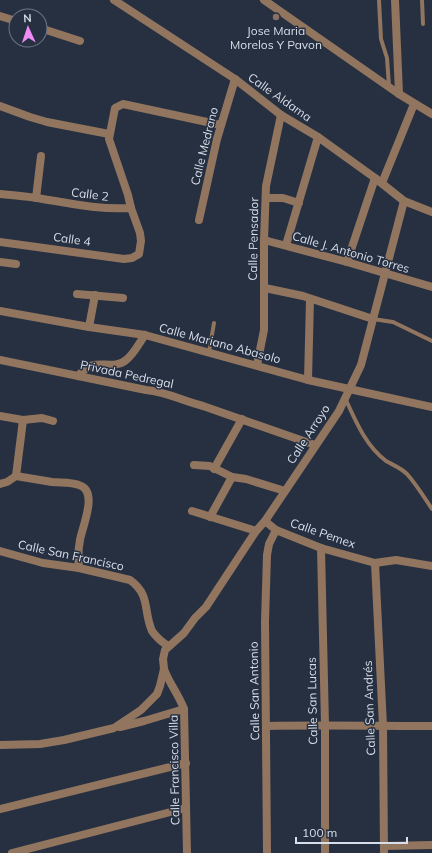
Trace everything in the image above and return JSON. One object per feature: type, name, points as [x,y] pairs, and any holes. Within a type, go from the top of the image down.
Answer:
[{"type":"street","name":"Calle Aldama","points":[[114,0],[235,79],[281,115],[318,138],[379,181],[404,201],[432,212]]},
{"type":"street","points":[[264,0],[399,94],[432,114]]},
{"type":"street","points":[[395,0],[399,94]]},
{"type":"street","points":[[48,31],[80,41]]},
{"type":"street","name":"Calle Medrano","points":[[199,220],[221,125],[235,79]]},
{"type":"street","points":[[131,208],[128,194],[110,145],[109,134],[115,108],[123,104],[221,125]]},
{"type":"street","points":[[347,262],[379,181],[414,104]]},
{"type":"street","points":[[0,106],[41,120],[109,134]]},
{"type":"street","name":"Calle Pensador","points":[[257,365],[264,330],[264,240],[267,176],[281,115]]},
{"type":"street","points":[[286,245],[318,138]]},
{"type":"street","points":[[36,198],[41,156]]},
{"type":"street","name":"Calle 2","points":[[0,194],[36,198],[82,206],[114,209],[131,208]]},
{"type":"street","points":[[266,198],[283,198],[299,203]]},
{"type":"street","name":"Calle Arroyo","points":[[168,646],[184,633],[206,607],[256,531],[265,521],[315,445],[331,424],[361,364],[386,274],[404,201]]},
{"type":"street","name":"Calle 4","points":[[0,242],[124,259],[132,258],[139,254],[140,233],[131,208]]},
{"type":"street","name":"Calle J. Antonio Torres","points":[[264,240],[432,287]]},
{"type":"street","points":[[0,262],[16,264]]},
{"type":"street","points":[[265,288],[310,299],[373,318]]},
{"type":"street","points":[[77,294],[123,298]]},
{"type":"street","points":[[89,327],[95,295]]},
{"type":"street","points":[[308,380],[310,299]]},
{"type":"street","name":"Calle Mariano Abasolo","points":[[0,311],[89,327],[145,335],[257,365],[346,393],[432,407]]},
{"type":"street","points":[[78,376],[89,367],[95,365],[122,363],[127,360],[145,335]]},
{"type":"street","name":"Privada Pedregal","points":[[0,360],[146,390],[164,392],[187,402],[242,419],[315,445]]},
{"type":"street","points":[[0,416],[23,420],[42,418],[53,420]]},
{"type":"street","points":[[214,469],[242,419]]},
{"type":"street","points":[[16,476],[23,420]]},
{"type":"street","points":[[194,464],[210,466],[232,477],[246,479],[285,491]]},
{"type":"street","points":[[0,484],[7,482],[16,476],[81,485],[88,491],[88,506],[80,540],[78,568]]},
{"type":"street","points":[[210,517],[232,477]]},
{"type":"street","points":[[192,512],[256,531]]},
{"type":"street","name":"Calle Pemex","points":[[265,521],[276,530],[321,548],[375,563]]},
{"type":"street","name":"Calle San Antonio","points":[[267,853],[266,567],[269,544],[276,530]]},
{"type":"street","name":"Calle San Lucas","points":[[321,548],[326,853]]},
{"type":"street","name":"Calle San Francisco","points":[[0,551],[43,563],[78,568],[130,580],[137,585],[145,599],[149,622],[153,632],[168,646]]},
{"type":"street","points":[[375,563],[396,560],[432,566]]},
{"type":"street","name":"Calle San Andrés","points":[[375,563],[383,726],[384,849]]},
{"type":"street","points":[[114,728],[141,710],[157,694],[164,668],[163,654],[168,646]]},
{"type":"street","name":"Calle Francisco Villa","points":[[164,668],[171,684],[181,700],[184,709],[187,853]]},
{"type":"street","points":[[0,745],[18,746],[64,740],[144,721],[184,709]]},
{"type":"street","points":[[266,726],[432,726]]},
{"type":"street","points":[[0,809],[186,763]]},
{"type":"street","points":[[12,853],[186,808]]},
{"type":"street","points":[[384,849],[432,845]]},
{"type":"lane","points":[[379,0],[381,38],[387,58],[389,87]]},
{"type":"lane","points":[[422,0],[423,24]]},
{"type":"lane","points":[[373,318],[393,322],[432,341]]},
{"type":"lane","points":[[209,353],[214,323]]},
{"type":"lane","points":[[346,393],[359,430],[387,461],[406,473],[432,509]]},
{"type":"place","name":"Jose Maria Morelos Y Pavon","points":[[276,17]]}]
